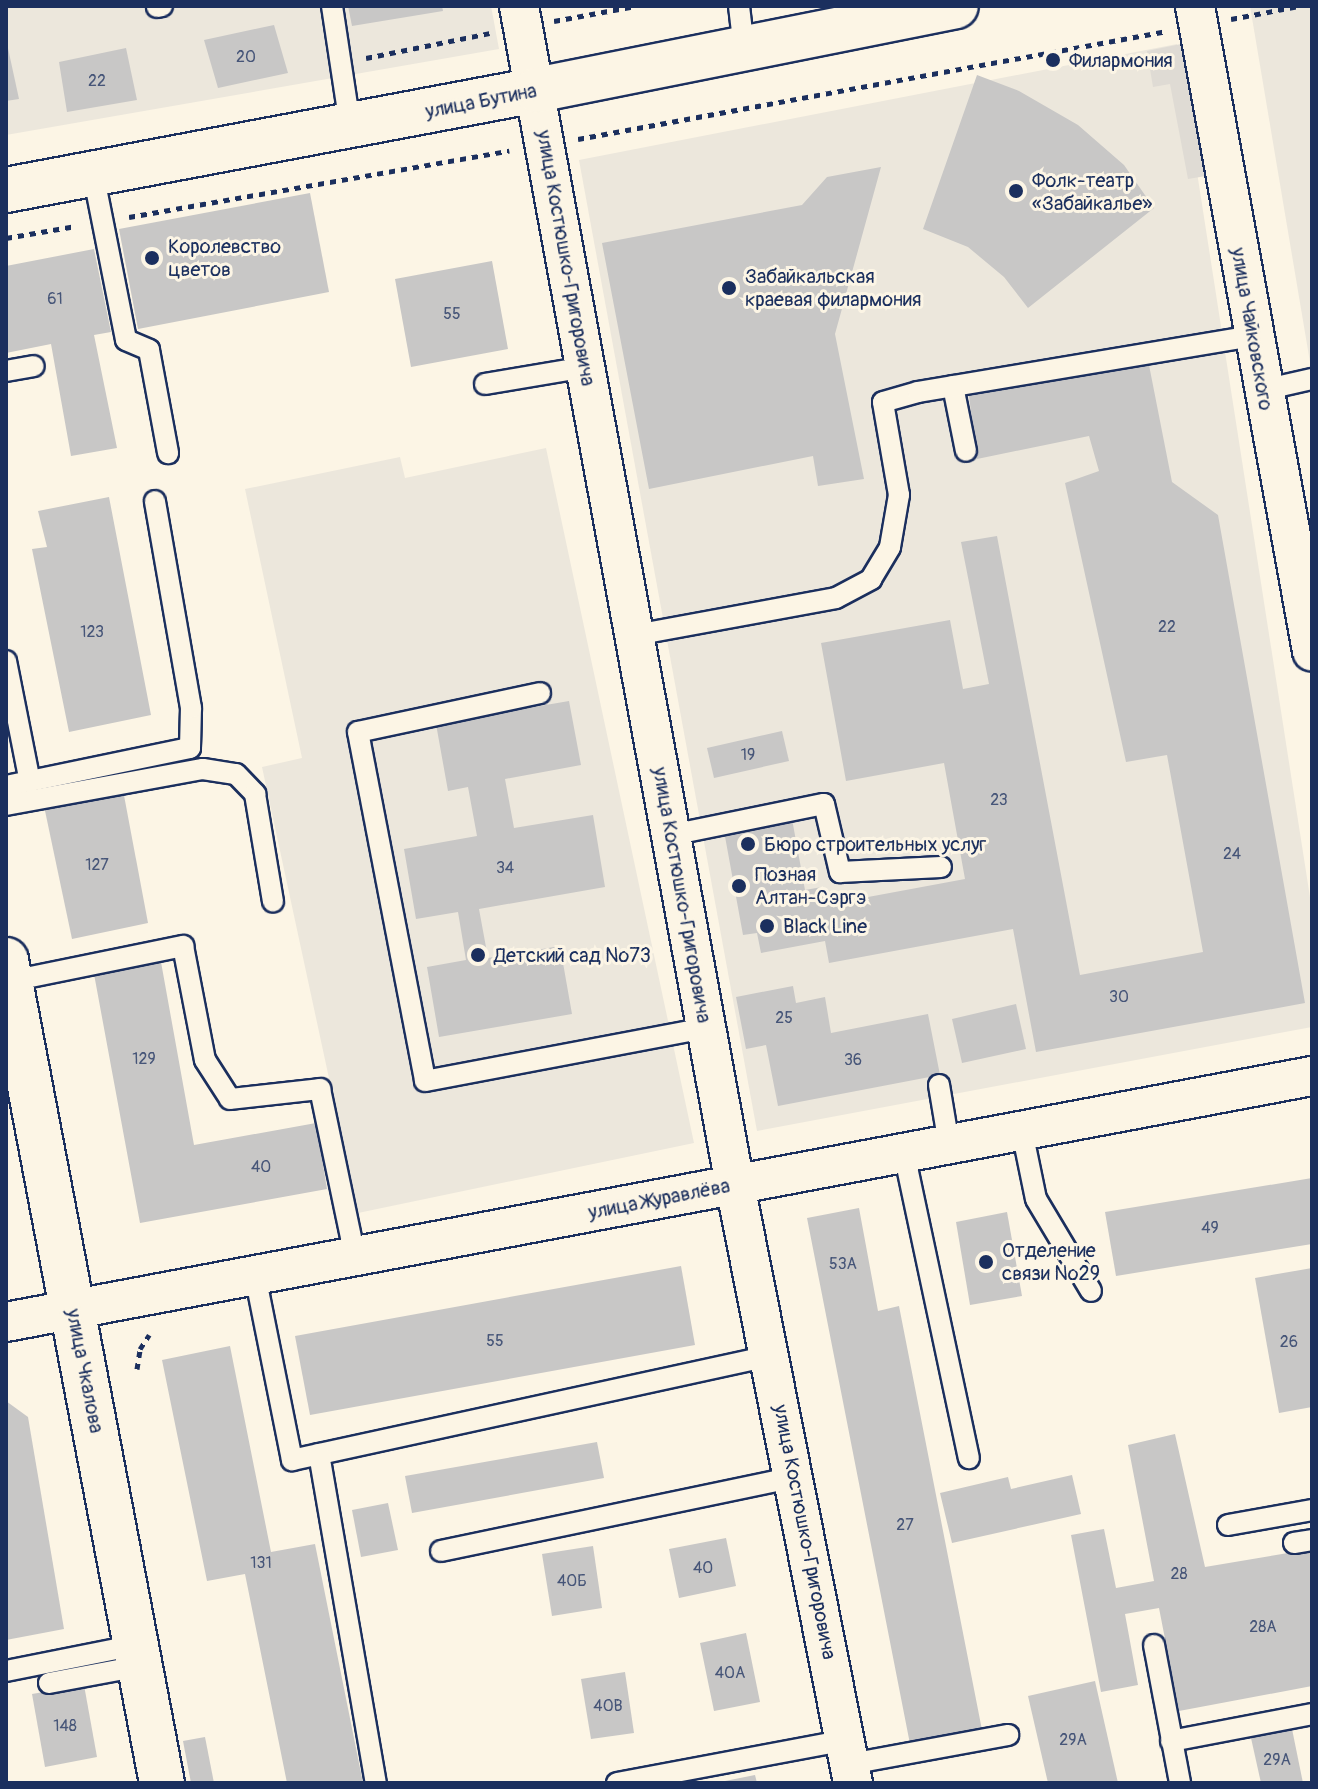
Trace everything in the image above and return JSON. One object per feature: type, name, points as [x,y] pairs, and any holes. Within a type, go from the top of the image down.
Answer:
[{"type":"main road","name":"улица Бутина","points":[[6,190],[536,90],[956,6]]},
{"type":"main road","name":"улица Чкалова","points":[[9,984],[74,1309],[162,1783]]},
{"type":"street","name":"улица Костюшко-Григоровича","points":[[519,6],[735,1185],[850,1762]]},
{"type":"street","name":"улица Чайковского","points":[[1195,6],[1252,336],[1312,651]]},
{"type":"street","name":"улица Журавлёва","points":[[6,1322],[1312,1076]]},
{"type":"lane","points":[[332,6],[350,125]]},
{"type":"lane","points":[[739,6],[744,49]]},
{"type":"lane","points":[[93,173],[126,340],[149,350],[168,453]]},
{"type":"lane","points":[[635,635],[836,598],[871,579],[890,547],[899,495],[883,402],[953,386],[1252,336]]},
{"type":"lane","points":[[6,371],[34,366]]},
{"type":"lane","points":[[485,384],[586,367]]},
{"type":"lane","points":[[1263,390],[1312,379]]},
{"type":"lane","points":[[953,386],[966,451]]},
{"type":"lane","points":[[6,786],[190,748],[191,708],[155,501]]},
{"type":"lane","points":[[6,661],[30,782]]},
{"type":"lane","points":[[540,693],[358,732],[425,1081],[706,1028]]},
{"type":"lane","points":[[6,805],[203,769],[236,774],[255,794],[273,902]]},
{"type":"lane","points":[[671,835],[824,804],[840,872],[941,867]]},
{"type":"lane","points":[[9,984],[183,946],[205,1060],[230,1099],[320,1089],[355,1256]]},
{"type":"lane","points":[[939,1085],[949,1145]]},
{"type":"lane","points":[[1022,1131],[1036,1199],[1091,1291]]},
{"type":"lane","points":[[904,1153],[969,1458]]},
{"type":"lane","points":[[255,1275],[292,1460],[769,1356]]},
{"type":"lane","points":[[319,1454],[376,1783]]},
{"type":"lane","points":[[441,1551],[794,1477]]},
{"type":"lane","points":[[1228,1525],[1312,1510]]},
{"type":"lane","points":[[1154,1645],[1180,1783]]},
{"type":"lane","points":[[6,1671],[138,1656]]},
{"type":"lane","points":[[49,1683],[138,1656]]},
{"type":"lane","points":[[1171,1741],[1312,1714]]},
{"type":"lane","points":[[620,1783],[850,1762],[1008,1735]]},
{"type":"path","points":[[137,1369],[140,1349],[149,1335]]},
{"type":"shaded area","points":[[6,6],[491,6],[499,49],[6,135]]},
{"type":"shaded area","points":[[1250,6],[1312,6],[1312,374]]},
{"type":"shaded area","points":[[1177,44],[1312,910],[1312,1027],[757,1131],[579,160]]},
{"type":"shaded area","points":[[1181,44],[1206,176],[1188,179],[1170,84],[1153,87],[1147,51]]},
{"type":"shaded area","name":"Детский сад №73","points":[[546,448],[694,1143],[358,1213],[262,767],[302,758],[245,489],[400,457],[405,478]]},
{"type":"building","points":[[348,6],[442,6],[443,11],[352,26]]},
{"type":"building","points":[[274,25],[288,73],[218,88],[204,40]]},
{"type":"building","points":[[6,39],[19,99],[6,101]]},
{"type":"building","points":[[126,48],[137,100],[67,112],[59,62]]},
{"type":"building","points":[[977,75],[1019,91],[1078,125],[1124,165],[1154,208],[1028,308],[1004,277],[968,247],[923,229]]},
{"type":"building","name":"Забайкальская краевая филармония","points":[[881,167],[835,334],[864,479],[818,486],[813,456],[649,489],[602,243],[802,205],[827,177]]},
{"type":"building","points":[[310,193],[329,292],[138,329],[119,229]]},
{"type":"building","points":[[94,249],[111,332],[94,335],[117,448],[71,456],[51,344],[6,353],[6,266]]},
{"type":"building","points":[[492,261],[508,349],[411,367],[395,279]]},
{"type":"building","points":[[1149,365],[1172,482],[1218,515],[1305,1003],[1036,1052],[1013,929],[829,963],[825,941],[761,953],[757,933],[743,935],[724,831],[792,819],[805,890],[822,887],[825,905],[965,879],[944,763],[846,781],[821,643],[950,620],[963,689],[989,684],[961,542],[997,536],[1080,975],[1203,952],[1167,755],[1126,762],[1065,483],[1099,471],[1089,436],[977,459],[969,396]]},
{"type":"building","points":[[109,497],[151,715],[69,732],[32,549],[47,547],[38,511]]},
{"type":"building","points":[[569,701],[581,765],[505,779],[514,828],[593,815],[605,887],[479,909],[488,958],[560,946],[572,1014],[439,1037],[427,967],[466,960],[458,912],[416,919],[404,849],[477,836],[468,787],[448,791],[436,724]]},
{"type":"building","points":[[782,731],[789,761],[714,778],[707,748]]},
{"type":"building","points":[[123,790],[148,923],[72,939],[44,806]]},
{"type":"building","points":[[161,962],[194,1145],[316,1123],[327,1189],[140,1223],[94,974]]},
{"type":"building","points":[[793,986],[796,1003],[825,997],[831,1033],[928,1014],[940,1075],[778,1106],[766,1045],[746,1049],[736,997]]},
{"type":"building","points":[[1016,1004],[1026,1049],[962,1063],[952,1019]]},
{"type":"building","points":[[1312,1178],[1312,1244],[1116,1276],[1105,1212]]},
{"type":"building","points":[[859,1208],[878,1311],[899,1306],[982,1730],[910,1744],[807,1218]]},
{"type":"building","points":[[1007,1212],[1022,1296],[970,1305],[956,1222]]},
{"type":"building","points":[[681,1266],[695,1345],[310,1415],[295,1336]]},
{"type":"building","points":[[1312,1268],[1312,1407],[1279,1413],[1255,1278]]},
{"type":"building","points":[[230,1346],[271,1552],[315,1544],[363,1783],[287,1783],[245,1574],[207,1581],[162,1360]]},
{"type":"building","points":[[6,1401],[28,1417],[64,1629],[6,1640]]},
{"type":"building","points":[[1175,1434],[1205,1567],[1312,1549],[1312,1686],[1179,1711],[1159,1608],[1125,1614],[1138,1685],[1101,1692],[1071,1535],[1104,1529],[1116,1588],[1154,1581],[1128,1445]]},
{"type":"building","points":[[597,1442],[604,1478],[412,1513],[405,1476]]},
{"type":"building","points":[[1072,1475],[1081,1514],[952,1543],[940,1493],[1008,1477],[1011,1489]]},
{"type":"building","points":[[388,1503],[398,1550],[361,1557],[352,1510]]},
{"type":"building","points":[[726,1538],[736,1586],[679,1598],[669,1549]]},
{"type":"building","points":[[593,1546],[602,1608],[552,1616],[542,1554]]},
{"type":"building","points":[[746,1633],[760,1702],[714,1711],[700,1643]]},
{"type":"building","points":[[625,1672],[634,1733],[591,1739],[581,1679]]},
{"type":"building","points":[[1095,1681],[1118,1783],[1048,1783],[1028,1696]]},
{"type":"building","points":[[84,1685],[97,1757],[45,1767],[32,1694]]},
{"type":"building","points":[[1292,1729],[1303,1783],[1261,1783],[1251,1738]]},
{"type":"building","points":[[205,1737],[214,1783],[191,1783],[183,1741]]},
{"type":"building","points":[[755,1775],[757,1783],[720,1783],[720,1782]]},
{"type":"place","name":"Филармония","points":[[1053,60]]},
{"type":"place","name":"Фолк-театр «Забайкалье»","points":[[1016,191]]},
{"type":"place","name":"Королевство цветов","points":[[152,258]]},
{"type":"place","name":"Забайкальская краевая филармония","points":[[729,288]]},
{"type":"place","name":"Бюро строительных услуг","points":[[748,844]]},
{"type":"place","name":"Позная Алтан-Сэргэ","points":[[739,886]]},
{"type":"place","name":"Black Line","points":[[767,926]]},
{"type":"place","name":"Детский сад №73","points":[[478,955]]},
{"type":"place","name":"Отделение связи №29","points":[[986,1262]]}]
